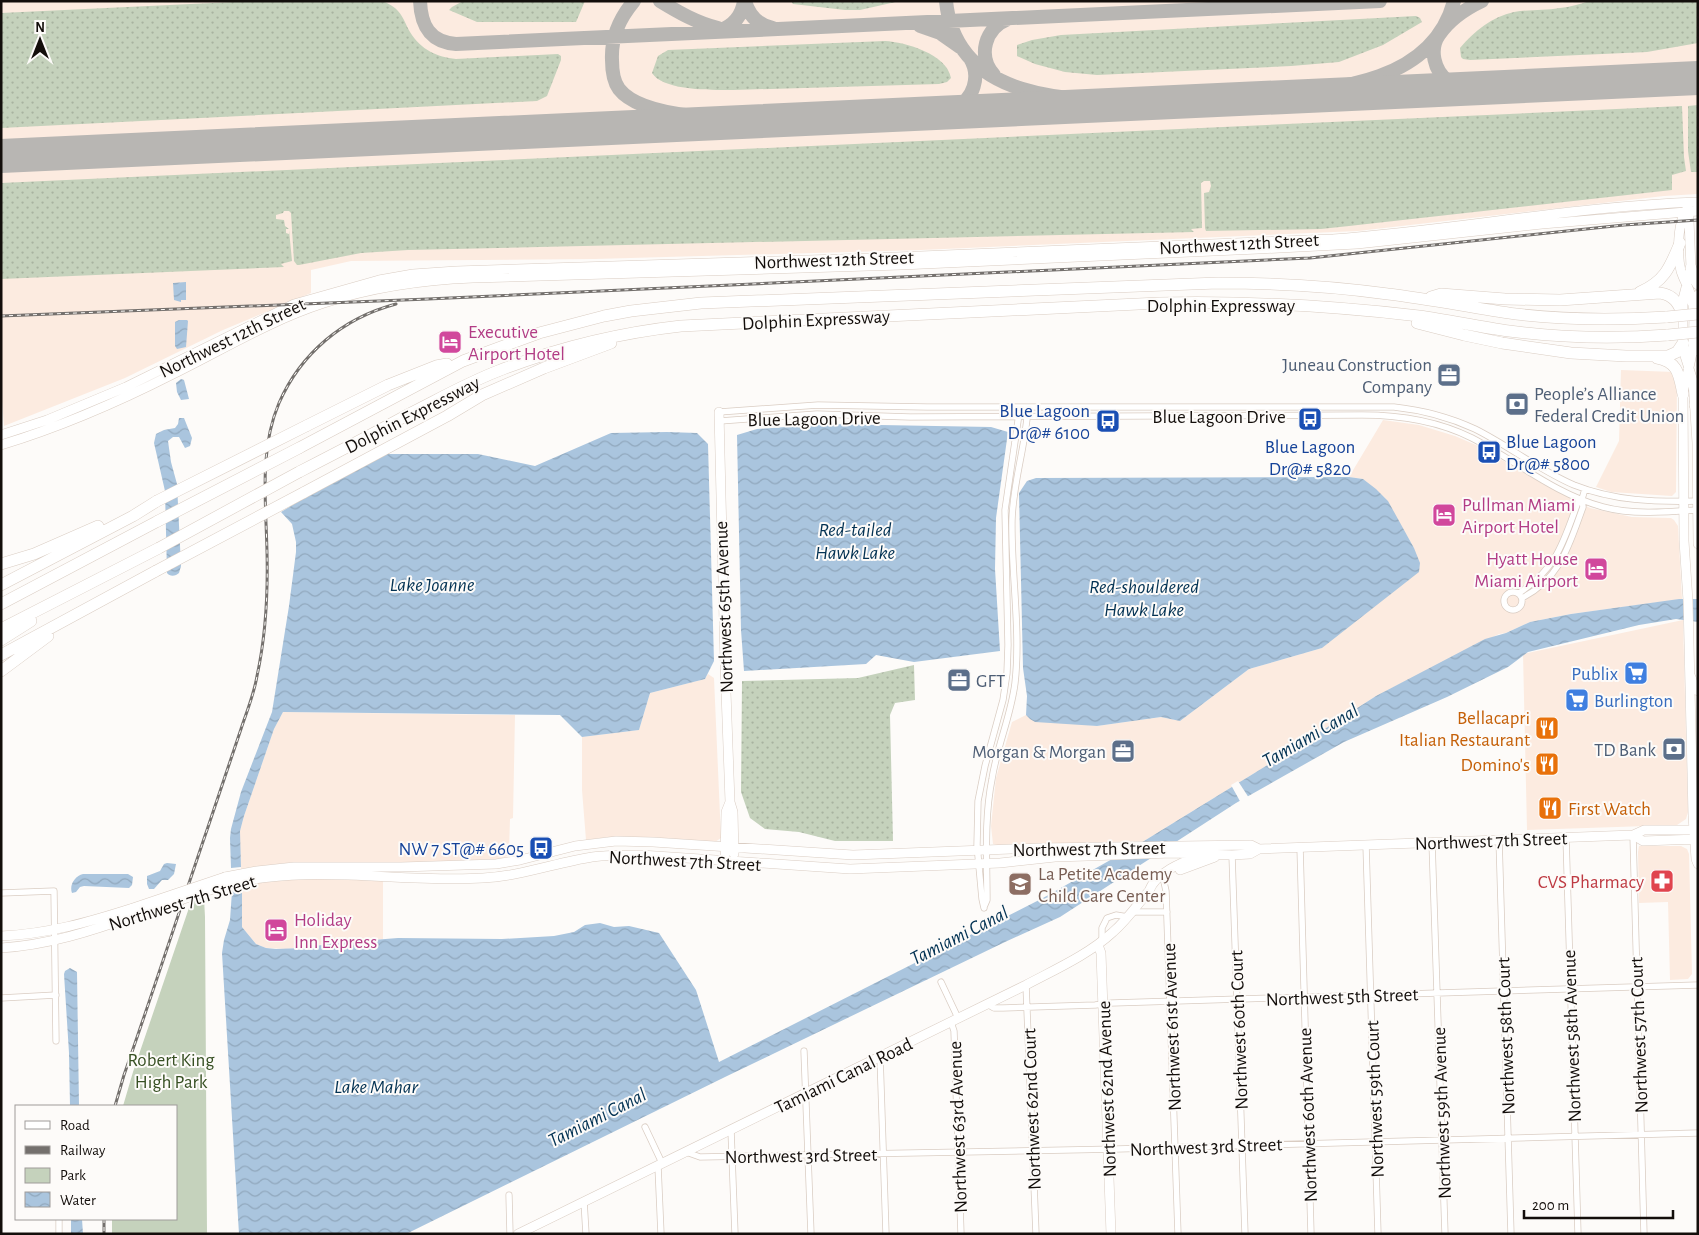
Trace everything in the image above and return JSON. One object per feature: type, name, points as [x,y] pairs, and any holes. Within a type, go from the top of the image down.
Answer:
[{"type":"highway","points":[[1632,296],[1652,286],[1663,277],[1685,243]]},
{"type":"highway","points":[[1691,268],[1694,278],[1692,284]]},
{"type":"highway","name":"Dolphin Expressway","points":[[1,604],[463,361],[539,332],[631,311],[692,304],[872,295],[1218,283],[1332,288],[1559,318],[1622,319],[1698,314]]},
{"type":"highway","points":[[1425,299],[1441,294],[1505,299],[1560,300],[1655,293],[1667,294],[1676,301],[1683,316]]},
{"type":"highway","name":"Dolphin Expressway","points":[[1,629],[159,548],[448,394],[497,372],[560,349],[646,331],[722,324],[1186,302],[1292,304],[1422,317],[1547,335],[1604,337],[1668,335],[1693,342]]},
{"type":"highway","points":[[1379,312],[1464,335],[1513,345],[1571,353],[1650,357],[1664,360],[1676,368],[1687,402]]},
{"type":"highway","points":[[1,655],[490,392],[572,357],[646,331]]},
{"type":"highway","points":[[1650,357],[1674,354],[1693,342]]},
{"type":"highway","points":[[1,564],[34,554],[158,501],[388,386],[436,366],[463,361]]},
{"type":"highway","points":[[1687,402],[1698,388]]},
{"type":"highway","points":[[1,585],[158,501]]},
{"type":"highway","points":[[1,640],[89,584]]},
{"type":"highway","points":[[1,671],[84,609]]},
{"type":"main road","name":"Northwest 12th Street","points":[[1,436],[47,420],[126,387],[294,304],[361,285],[413,274],[456,271],[882,258],[1333,239],[1619,208],[1698,202]]},
{"type":"main road","points":[[1680,225],[1685,212],[1690,206],[1698,202]]},
{"type":"main road","points":[[1619,208],[1636,210],[1669,207],[1685,212],[1698,211]]},
{"type":"main road","name":"Northwest 12th Street","points":[[1,445],[62,424],[111,403],[312,307],[355,294],[414,282],[473,278],[892,266],[1268,249],[1357,244],[1542,224],[1685,212]]},
{"type":"main road","points":[[1685,212],[1689,216],[1689,220],[1680,268],[1692,284],[1695,299],[1693,355],[1689,367],[1687,402],[1684,506],[1689,670],[1694,693],[1696,860],[1698,864]]},
{"type":"main road","points":[[1668,213],[1677,219],[1680,225],[1691,268]]},
{"type":"main road","points":[[1692,284],[1683,299],[1683,316],[1693,342]]},
{"type":"main road","points":[[1689,367],[1693,381],[1687,402],[1697,443],[1698,544]]},
{"type":"main road","name":"Northwest 65th Avenue","points":[[719,417],[730,802],[726,812],[730,848],[729,861]]},
{"type":"main road","points":[[1694,693],[1693,698],[1698,706]]},
{"type":"main road","name":"Northwest 7th Street","points":[[225,881],[298,875],[446,879],[495,877],[527,873],[581,859],[613,855],[641,855],[850,869],[983,864],[1055,857],[1162,853],[1220,856],[1250,854],[1259,849],[1633,835],[1644,830],[1696,830]]},
{"type":"main road","name":"Northwest 7th Street","points":[[1633,835],[1643,841],[1696,839]]},
{"type":"main road","name":"Northwest 7th Street","points":[[1,948],[54,940],[84,933],[135,911],[257,870],[294,867],[401,867],[496,864],[575,846],[616,842],[653,842],[853,855],[982,850],[1238,845],[1250,845],[1259,849]]},
{"type":"main road","points":[[1202,854],[1230,849],[1238,845]]},
{"type":"main road","name":"Tamiami Canal Road","points":[[518,1234],[1026,985],[1076,958],[1100,944],[1130,915],[1149,891],[1151,885],[1172,868],[1202,854]]},
{"type":"main road","name":"Tamiami Canal Road","points":[[1149,891],[1186,868],[1220,856]]},
{"type":"main road","name":"Northwest 7th Street","points":[[1,936],[54,931],[135,911]]},
{"type":"main road","name":"Northwest 62nd Avenue","points":[[1100,944],[1102,953],[1111,1234]]},
{"type":"street","name":"Blue Lagoon Drive","points":[[719,417],[818,405],[927,407],[1375,406],[1404,408],[1438,415],[1475,429],[1551,473],[1585,489],[1627,499],[1684,506],[1697,510]]},
{"type":"street","points":[[1288,416],[1292,406]]},
{"type":"street","points":[[983,864],[982,900],[984,908],[987,900],[982,850],[977,828],[979,795],[986,761],[1003,700],[1007,673],[1008,645],[1004,510],[1020,407]]},
{"type":"street","points":[[982,850],[991,783],[1009,718],[1015,681],[1016,645],[1012,518],[1028,407]]},
{"type":"street","name":"Blue Lagoon Drive","points":[[719,417],[818,414],[920,417],[1398,416],[1434,424],[1471,438],[1538,477],[1582,499],[1603,507],[1621,510],[1684,506],[1697,502]]},
{"type":"street","points":[[1471,438],[1475,429]]},
{"type":"street","points":[[1520,596],[1553,563],[1585,489]]},
{"type":"street","name":"Northwest 57th Court","points":[[1633,835],[1644,1234]]},
{"type":"street","name":"Northwest 58th Avenue","points":[[1566,837],[1578,1234]]},
{"type":"street","name":"Northwest 58th Court","points":[[1499,839],[1511,1234]]},
{"type":"street","name":"Northwest 59th Avenue","points":[[1432,842],[1445,1234]]},
{"type":"street","name":"Northwest 59th Court","points":[[1366,844],[1378,1234]]},
{"type":"street","name":"Northwest 60th Avenue","points":[[1300,847],[1311,1234]]},
{"type":"street","name":"Northwest 60th Court","points":[[1232,855],[1245,1234]]},
{"type":"street","name":"Northwest 61st Avenue","points":[[1164,882],[1167,912],[1178,1234]]},
{"type":"street","points":[[1,893],[54,891],[56,1041]]},
{"type":"street","points":[[1100,944],[1102,928],[1106,918],[1116,915],[1167,912]]},
{"type":"street","name":"Northwest 63rd Avenue","points":[[941,982],[954,1020],[961,1234]]},
{"type":"street","name":"Northwest 62nd Court","points":[[1026,985],[1036,1234]]},
{"type":"street","name":"Northwest 5th Street","points":[[987,1004],[998,1008],[1028,1008],[1698,985]]},
{"type":"street","points":[[1,998],[56,995]]},
{"type":"street","points":[[804,1051],[811,1234]]},
{"type":"street","points":[[880,1056],[886,1234]]},
{"type":"street","points":[[645,1128],[660,1165],[660,1234]]},
{"type":"street","points":[[731,1130],[735,1234]]},
{"type":"street","name":"Northwest 3rd Street","points":[[685,1152],[700,1157],[883,1154],[1698,1133]]},
{"type":"street","points":[[508,1195],[510,1234]]},
{"type":"street","points":[[584,1201],[586,1234]]},
{"type":"street","points":[[59,1220],[60,1234]]},
{"type":"shaded area","points":[[1,1],[1698,1],[1698,194],[1664,196],[1358,231],[921,250],[595,259],[351,261],[311,270],[311,293],[223,330],[125,378],[4,426],[1,389]]},
{"type":"shaded area","points":[[1621,370],[1674,372],[1677,383],[1676,492],[1672,496],[1611,492],[1596,487],[1619,441]]},
{"type":"shaded area","points":[[1383,420],[1419,425],[1455,436],[1476,445],[1552,489],[1590,508],[1632,517],[1671,518],[1678,526],[1682,599],[1571,614],[1530,622],[1506,633],[1499,634],[1376,696],[1144,841],[993,844],[991,826],[996,778],[1012,722],[1026,715],[1030,719],[1097,726],[1161,717],[1180,721],[1249,669],[1322,648],[1414,548],[1385,498],[1363,479],[1349,477]]},
{"type":"shaded area","points":[[1683,620],[1688,812],[1686,819],[1677,825],[1527,830],[1523,654]]},
{"type":"shaded area","points":[[708,674],[714,678],[721,838],[715,842],[650,837],[609,837],[586,840],[582,790],[582,737],[639,730],[650,693],[705,679]]},
{"type":"shaded area","points":[[283,712],[515,715],[513,818],[510,819],[509,851],[511,855],[499,859],[391,863],[294,862],[241,869],[240,831],[244,816],[274,729]]},
{"type":"shaded area","points":[[1639,846],[1681,846],[1687,849],[1689,854],[1692,974],[1688,979],[1670,980],[1668,902],[1639,903]]},
{"type":"shaded area","points":[[278,879],[383,880],[383,939],[286,949],[266,948],[256,944],[242,927],[242,885]]},
{"type":"green space","points":[[254,1],[382,1],[397,10],[419,44],[442,56],[456,59],[558,54],[561,56],[561,60],[547,96],[537,101],[1,128],[1,13]]},
{"type":"green space","points":[[463,1],[585,1],[576,22],[477,22],[449,10]]},
{"type":"green space","points":[[791,1],[900,1],[860,10],[845,10],[793,4]]},
{"type":"green space","points":[[1590,1],[1698,1],[1698,43],[1647,52],[1470,60],[1461,57],[1460,48],[1465,42],[1477,30],[1498,17],[1514,12],[1554,9]]},
{"type":"green space","points":[[1416,16],[1422,22],[1383,45],[1339,62],[1097,75],[1065,72],[1035,64],[1017,56],[1017,45],[1032,40],[1061,35]]},
{"type":"green space","points":[[885,41],[914,47],[934,56],[942,62],[951,78],[947,82],[939,84],[713,90],[689,88],[666,83],[652,73],[658,56],[668,50]]},
{"type":"green space","points":[[1698,105],[1698,172],[1691,172],[1688,151],[1688,106]]},
{"type":"green space","points":[[1682,106],[1686,171],[1672,175],[1672,190],[1321,229],[1206,231],[1204,193],[1209,192],[1211,186],[1210,181],[1204,181],[1201,183],[1202,228],[1191,229],[1194,232],[408,250],[361,253],[297,265],[294,261],[291,213],[284,211],[276,215],[276,219],[284,220],[285,226],[289,229],[286,229],[286,233],[289,234],[289,230],[292,261],[281,264],[284,267],[1,279],[1,183]]},
{"type":"green space","points":[[914,665],[915,700],[895,703],[890,715],[893,841],[835,841],[799,832],[765,829],[750,818],[741,792],[742,681],[858,678]]},
{"type":"green space","name":"Robert King High Park","points":[[204,898],[207,1234],[112,1234],[112,1220],[178,1220],[178,1105],[123,1105],[191,902]]},
{"type":"water","points":[[186,282],[186,300],[181,300],[181,302],[174,300],[173,283]]},
{"type":"water","points":[[179,320],[188,321],[186,347],[177,349],[175,346],[175,322]]},
{"type":"water","points":[[181,379],[184,380],[189,399],[181,400],[177,392],[176,383]]},
{"type":"water","points":[[179,418],[184,418],[192,438],[190,446],[185,448],[179,437],[173,437],[168,441],[177,484],[181,566],[179,573],[173,576],[167,573],[165,491],[154,443],[156,434],[175,428]]},
{"type":"water","name":"Red-tailed Hawk Lake","points":[[825,424],[991,427],[1008,432],[996,518],[995,569],[1000,651],[914,662],[876,655],[866,664],[744,671],[741,630],[737,435],[757,429]]},
{"type":"water","name":"Lake Joanne","points":[[611,433],[697,433],[708,444],[714,661],[705,679],[650,693],[639,730],[582,737],[560,715],[283,712],[274,729],[244,816],[240,831],[241,867],[231,868],[231,829],[241,792],[272,712],[289,606],[296,542],[292,524],[281,512],[377,454],[478,454],[535,466]]},
{"type":"water","name":"Red-shouldered Hawk Lake","points":[[1349,477],[1363,479],[1388,501],[1414,548],[1420,563],[1419,572],[1322,648],[1249,669],[1180,721],[1161,717],[1097,726],[1035,722],[1026,715],[1027,696],[1023,668],[1019,493],[1027,481],[1036,478]]},
{"type":"water","name":"Lake Mahar","points":[[1679,599],[1698,599],[1698,622],[1676,619],[1639,625],[1528,652],[1508,667],[1447,697],[1344,742],[1236,803],[1060,917],[725,1077],[406,1234],[239,1234],[222,953],[230,920],[232,891],[242,888],[242,927],[256,944],[276,949],[398,938],[502,939],[554,936],[574,932],[585,925],[600,923],[614,927],[629,926],[659,933],[696,990],[719,1062],[1043,898],[1144,841],[1376,696],[1485,639],[1506,633],[1530,622],[1571,614]]},
{"type":"water","points":[[164,864],[176,864],[174,874],[168,880],[162,880],[154,889],[149,889],[147,876],[160,871]]},
{"type":"water","points":[[83,874],[128,874],[133,877],[132,885],[129,888],[84,886],[72,893],[73,881]]},
{"type":"water","points":[[70,968],[77,972],[79,1105],[70,1105],[65,971]]},
{"type":"water","points":[[71,1220],[82,1220],[83,1234],[71,1234]]},
{"type":"pier","points":[[1238,781],[1249,798],[1241,803],[1231,785]]},
{"type":"taxiway","points":[[420,1],[422,18],[428,31],[439,40],[456,44],[1380,1]]},
{"type":"taxiway","points":[[634,1],[617,29],[612,52],[615,83],[633,101],[654,109],[706,117],[804,119]]},
{"type":"taxiway","points":[[660,1],[695,20],[718,28]]},
{"type":"taxiway","points":[[719,31],[736,20],[744,1]]},
{"type":"taxiway","points":[[745,1],[755,19],[763,25],[773,28]]},
{"type":"taxiway","points":[[946,1],[956,37],[975,63],[1002,81],[1034,92],[1070,98],[1106,101],[1174,101]]},
{"type":"taxiway","points":[[1235,98],[1331,88],[1364,81],[1394,70],[1420,54],[1441,31],[1454,1]]},
{"type":"taxiway","points":[[1471,88],[1453,84],[1443,77],[1436,66],[1434,47],[1439,35],[1453,19],[1482,1]]},
{"type":"taxiway","points":[[994,75],[986,59],[986,43],[994,29],[1008,19]]},
{"type":"taxiway","points":[[920,26],[940,33],[960,47]]},
{"type":"taxiway","points":[[931,113],[954,108],[961,104],[971,93],[974,87],[975,72],[970,58]]},
{"type":"taxiway","points":[[1590,82],[1698,71]]},
{"type":"runway","points":[[1,156],[1698,78]]},
{"type":"railway","points":[[1,316],[428,299],[1310,258],[1624,225],[1698,220]]},
{"type":"railway","points":[[115,1105],[256,683],[267,598],[266,458],[273,421],[279,403],[299,368],[326,340],[358,318],[396,304]]},
{"type":"railway","points":[[104,1220],[104,1234]]},
{"type":"place","name":"Executive Airport Hotel","points":[[450,342]]},
{"type":"place","name":"Juneau Construction Company","points":[[1449,375]]},
{"type":"place","name":"People’s Alliance Federal Credit Union","points":[[1517,404]]},
{"type":"place","name":"Blue Lagoon Dr@# 5820","points":[[1310,419]]},
{"type":"place","name":"Blue Lagoon Dr@# 6100","points":[[1108,421]]},
{"type":"place","name":"Blue Lagoon Dr@# 5800","points":[[1489,452]]},
{"type":"place","name":"Pullman Miami Airport Hotel","points":[[1444,515]]},
{"type":"place","name":"Hyatt House Miami Airport","points":[[1596,569]]},
{"type":"place","name":"Publix","points":[[1636,673]]},
{"type":"place","name":"GFT","points":[[959,680]]},
{"type":"place","name":"Burlington","points":[[1577,700]]},
{"type":"place","name":"Bellacapri Italian Restaurant","points":[[1547,728]]},
{"type":"place","name":"TD Bank","points":[[1674,749]]},
{"type":"place","name":"Morgan & Morgan","points":[[1123,751]]},
{"type":"place","name":"Domino's","points":[[1547,764]]},
{"type":"place","name":"First Watch","points":[[1550,808]]},
{"type":"place","name":"NW 7 ST@# 6605","points":[[541,848]]},
{"type":"place","name":"CVS Pharmacy","points":[[1662,881]]},
{"type":"place","name":"La Petite Academy Child Care Center","points":[[1020,884]]},
{"type":"place","name":"Holiday Inn Express","points":[[276,930]]},
{"type":"water label","name":"Tamiami Canal","points":[[1310,735]]},
{"type":"water label","name":"Tamiami Canal","points":[[959,935]]},
{"type":"water label","name":"Tamiami Canal","points":[[597,1117]]}]
